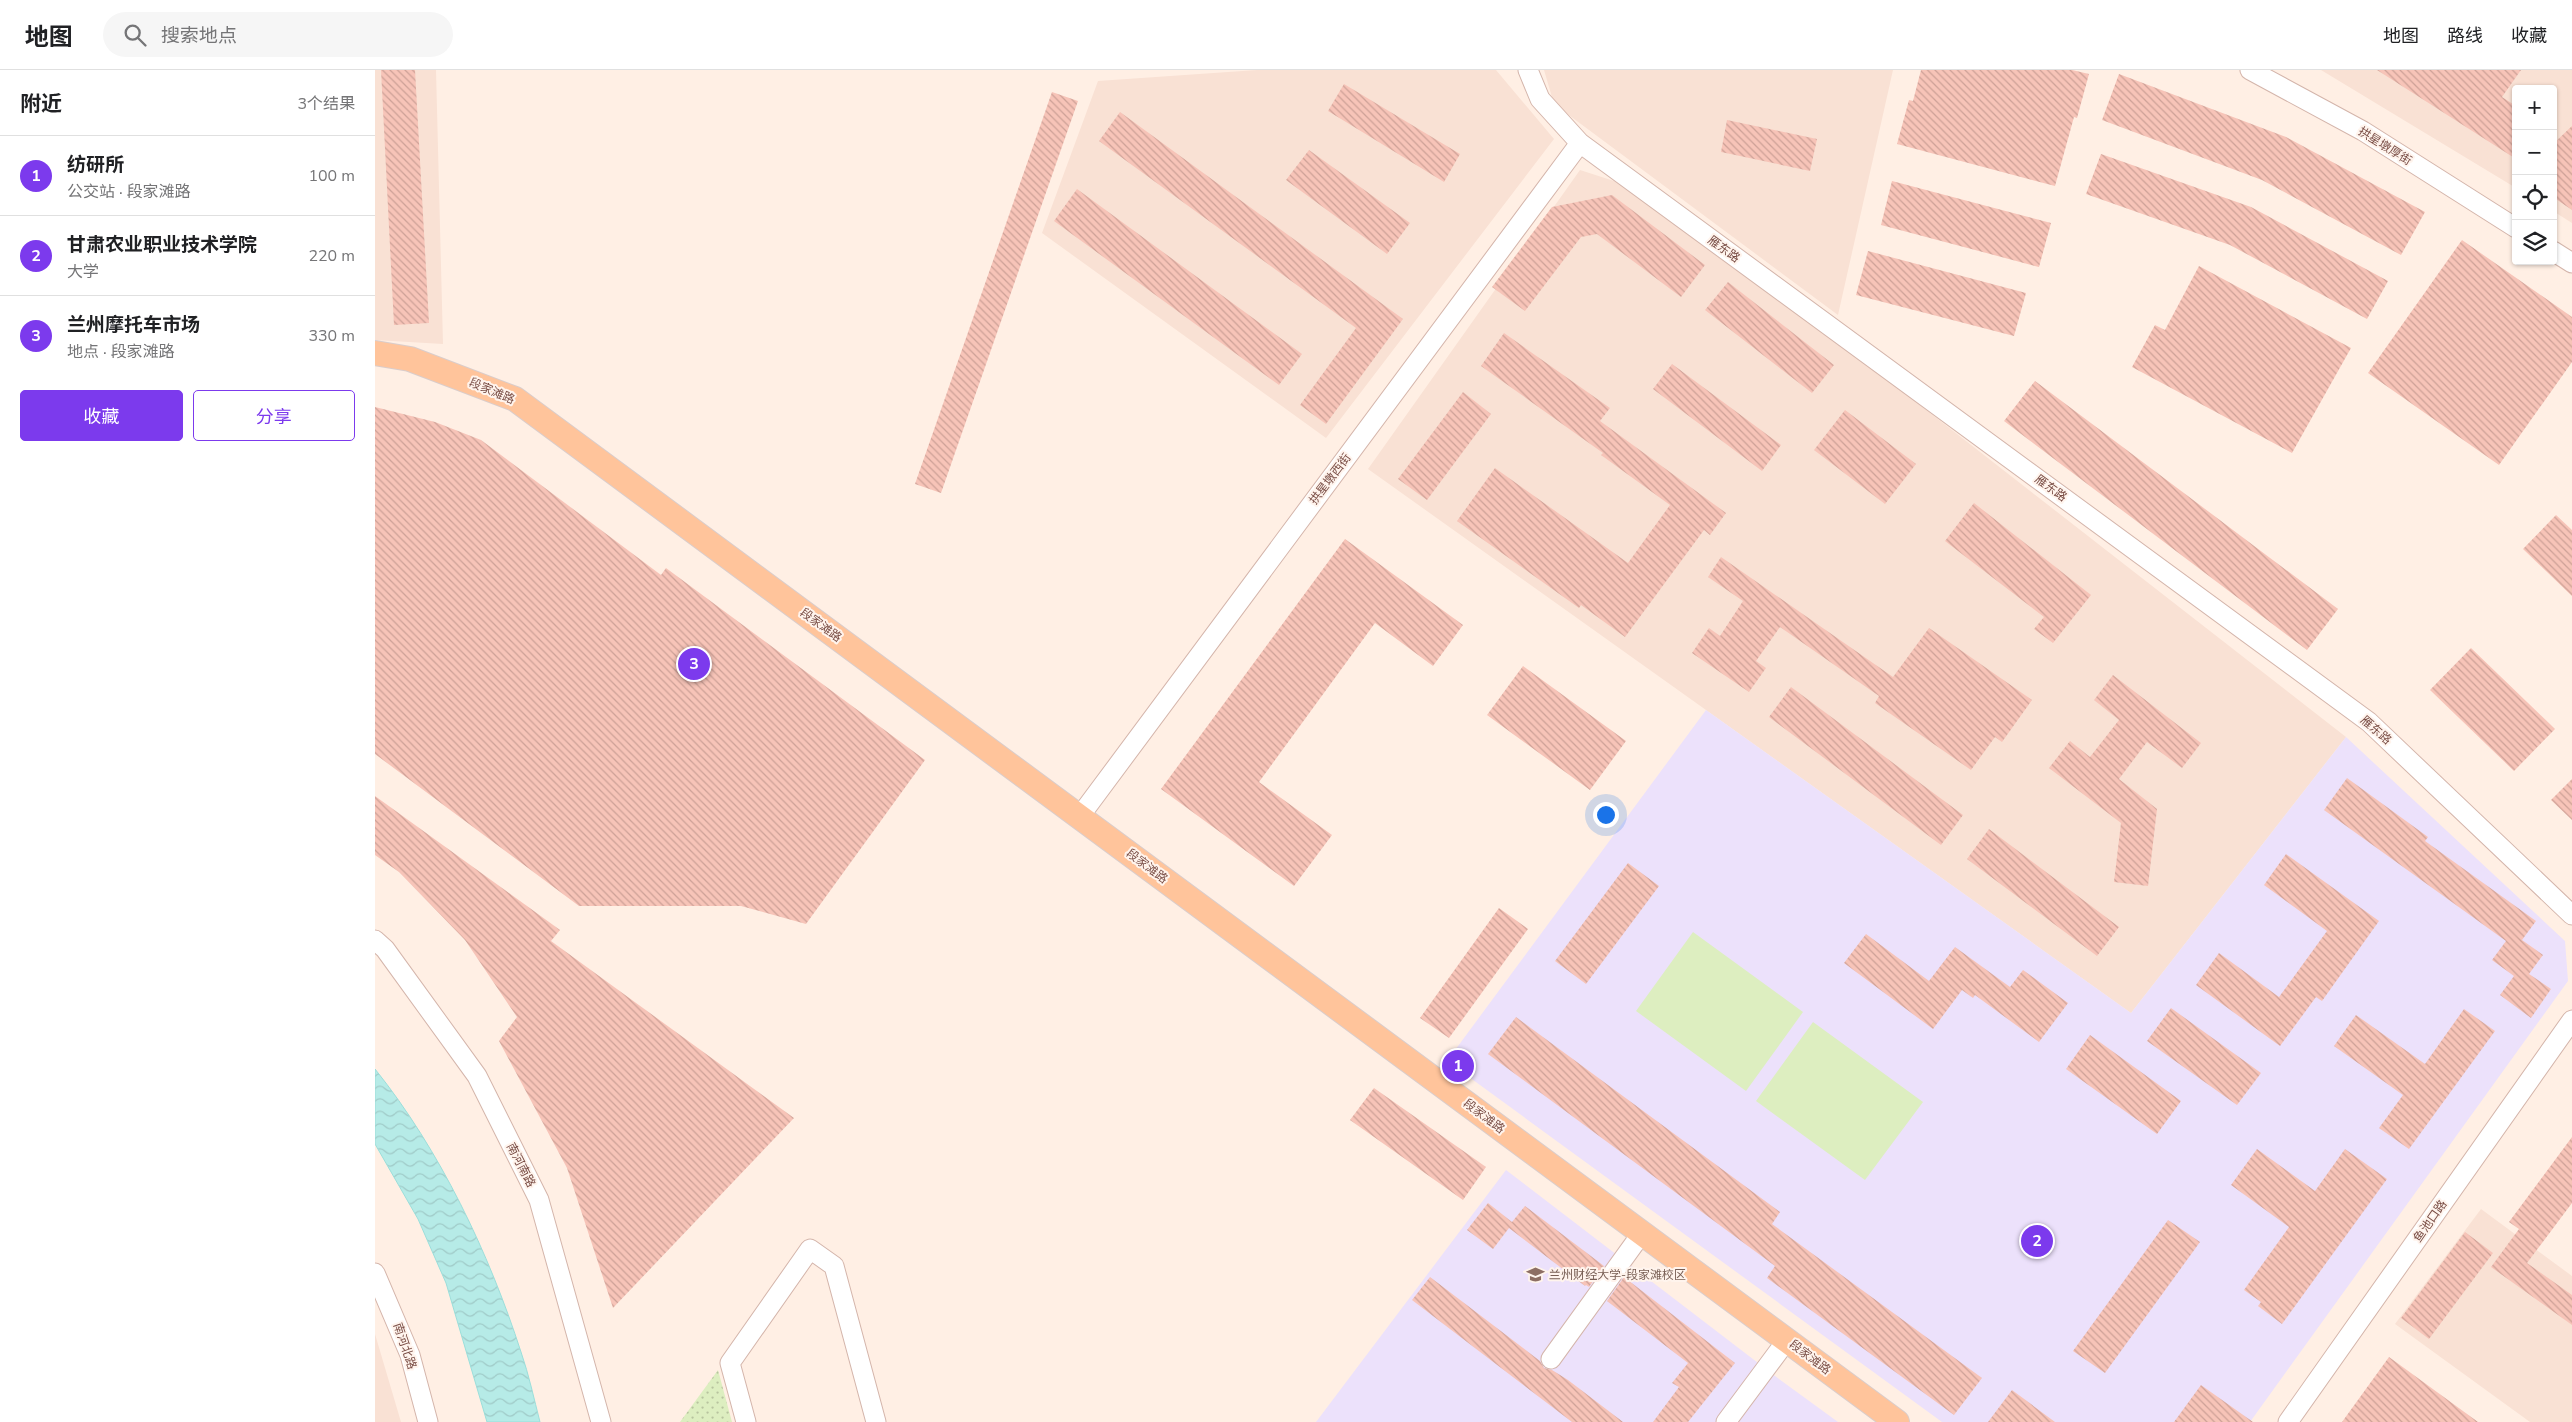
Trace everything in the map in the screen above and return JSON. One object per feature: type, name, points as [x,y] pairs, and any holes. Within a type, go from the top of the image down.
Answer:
[{"type":"main road","name":"段家滩路","points":[[375,353],[410,358],[515,399],[1897,1422]]},
{"type":"street","name":"雁东路","points":[[1528,70],[1540,99],[1580,143],[2369,722],[2572,915]]},
{"type":"street","name":"拱星墩厚街","points":[[2250,70],[2363,131],[2512,225]]},
{"type":"street","name":"拱星墩西街","points":[[1080,816],[1580,143]]},
{"type":"street","points":[[2557,254],[2572,263]]},
{"type":"street","name":"南河南路","points":[[375,940],[385,949],[477,1076],[539,1200],[601,1422]]},
{"type":"street","name":"鱼池口路","points":[[2289,1422],[2572,1020]]},
{"type":"street","points":[[1551,1359],[1642,1233]]},
{"type":"street","points":[[746,1422],[730,1363],[810,1249],[834,1266],[876,1422]]},
{"type":"street","name":"南河北路","points":[[375,1273],[410,1355],[428,1422]]},
{"type":"street","points":[[1727,1422],[1787,1340]]},
{"type":"shaded area","points":[[375,70],[436,70],[443,344],[375,340]]},
{"type":"shaded area","points":[[1257,70],[1496,70],[1554,139],[1326,438],[1042,233],[1098,81]]},
{"type":"shaded area","points":[[1544,70],[1893,70],[1838,315],[1554,104]]},
{"type":"shaded area","points":[[2321,70],[2572,70],[2572,223],[2557,214],[2557,85],[2512,85],[2512,186]]},
{"type":"shaded area","points":[[1580,170],[1645,191],[2346,737],[2131,1013],[1368,469]]},
{"type":"shaded area","points":[[1706,710],[2131,1013],[2346,737],[2565,941],[2568,981],[2250,1422],[1942,1422],[1447,1061]]},
{"type":"shaded area","name":"兰州财经大学-段家滩校区","points":[[1506,1170],[1779,1379],[1838,1422],[1316,1422]]},
{"type":"shaded area","points":[[2481,1209],[2572,1276],[2572,1422],[2530,1422],[2395,1324]]},
{"type":"shaded area","points":[[375,1334],[401,1422],[375,1422]]},
{"type":"green space","points":[[1693,932],[1803,1012],[1746,1091],[1636,1011]]},
{"type":"green space","points":[[1813,1022],[1923,1102],[1865,1180],[1756,1101]]},
{"type":"green space","points":[[718,1370],[732,1422],[680,1422]]},
{"type":"water","points":[[375,1069],[421,1133],[478,1240],[494,1277],[521,1352],[540,1422],[487,1422],[446,1283],[418,1219],[375,1144]]},
{"type":"building","points":[[381,70],[415,70],[429,323],[394,325]]},
{"type":"building","points":[[1921,70],[2072,70],[2089,74],[2077,118],[2074,117],[2055,186],[1897,144],[1909,100],[1913,101]]},
{"type":"building","points":[[2377,70],[2521,70],[2502,97],[2512,103],[2512,156]]},
{"type":"building","points":[[2119,74],[2286,137],[2425,212],[2401,255],[2262,180],[2102,120]]},
{"type":"building","points":[[1344,84],[1460,154],[1444,182],[1328,111]]},
{"type":"building","points":[[1052,92],[1078,101],[941,493],[915,484]]},
{"type":"building","points":[[1120,112],[1403,319],[1326,424],[1300,405],[1356,328],[1099,141]]},
{"type":"building","points":[[1727,120],[1817,139],[1810,171],[1721,152]]},
{"type":"building","points":[[2572,126],[2572,210],[2557,200],[2557,140]]},
{"type":"building","points":[[1309,150],[1410,223],[1387,254],[1286,180]]},
{"type":"building","points":[[2101,154],[2251,207],[2388,281],[2367,319],[2230,245],[2086,194]]},
{"type":"building","points":[[1892,181],[2051,223],[2039,267],[1881,225]]},
{"type":"building","points":[[1077,189],[1302,354],[1279,385],[1054,221]]},
{"type":"building","points":[[1612,195],[1705,265],[1681,297],[1597,234],[1581,237],[1525,311],[1492,287],[1552,207]]},
{"type":"building","points":[[2462,240],[2572,317],[2572,362],[2499,465],[2368,373]]},
{"type":"building","points":[[1868,251],[2026,293],[2014,336],[1856,295]]},
{"type":"building","points":[[2199,266],[2351,348],[2292,453],[2132,367],[2155,325],[2165,330]]},
{"type":"building","points":[[1728,282],[1834,365],[1812,393],[1705,310]]},
{"type":"building","points":[[1504,333],[1610,408],[1600,421],[1726,513],[1710,535],[1704,530],[1625,637],[1581,605],[1579,608],[1457,521],[1495,468],[1628,563],[1670,505],[1601,455],[1603,453],[1481,366]]},
{"type":"building","points":[[1672,364],[1781,445],[1762,471],[1653,389]]},
{"type":"building","points":[[2035,381],[2338,609],[2307,650],[2004,421]]},
{"type":"building","points":[[1463,392],[1491,414],[1427,500],[1398,479]]},
{"type":"building","points":[[375,407],[435,422],[481,440],[661,575],[666,568],[925,760],[806,924],[741,906],[579,906],[375,754]]},
{"type":"building","points":[[1845,410],[1916,464],[1885,504],[1814,450]]},
{"type":"building","points":[[1974,503],[2091,595],[2053,643],[2034,629],[2044,617],[1945,541]]},
{"type":"building","points":[[2556,515],[2572,530],[2572,596],[2523,549]]},
{"type":"building","points":[[1345,539],[1463,625],[1433,666],[1375,623],[1259,782],[1332,835],[1294,886],[1161,789]]},
{"type":"building","points":[[1721,557],[1893,677],[1929,628],[2032,700],[2002,742],[1995,737],[1971,770],[1875,703],[1879,696],[1780,627],[1756,661],[1766,668],[1749,692],[1692,653],[1709,628],[1720,636],[1743,601],[1708,577]]},
{"type":"building","points":[[2471,648],[2555,729],[2514,771],[2430,690]]},
{"type":"building","points":[[1523,666],[1626,741],[1590,790],[1487,715]]},
{"type":"building","points":[[2113,675],[2201,743],[2182,768],[2147,742],[2119,779],[2157,809],[2148,886],[2114,882],[2121,823],[2049,768],[2070,741],[2090,757],[2119,720],[2094,700]]},
{"type":"building","points":[[1791,687],[1963,815],[1941,845],[1769,717]]},
{"type":"building","points":[[2347,778],[2428,837],[2425,841],[2536,921],[2522,940],[2543,955],[2529,974],[2551,989],[2531,1018],[2500,995],[2514,976],[2492,960],[2506,941],[2324,810]]},
{"type":"building","points":[[2572,779],[2572,820],[2551,800]]},
{"type":"building","points":[[375,796],[560,930],[551,941],[794,1118],[613,1308],[567,1168],[499,1041],[517,1017],[465,940],[399,872],[375,855]]},
{"type":"building","points":[[1989,829],[2119,927],[2097,956],[1967,859]]},
{"type":"building","points":[[2286,854],[2379,921],[2322,1001],[2316,997],[2280,1046],[2196,985],[2219,953],[2279,997],[2327,931],[2264,885]]},
{"type":"building","points":[[1628,863],[1659,886],[1586,984],[1555,961]]},
{"type":"building","points":[[1499,908],[1528,929],[1449,1038],[1420,1018]]},
{"type":"building","points":[[1866,934],[1929,981],[1955,947],[2010,987],[2023,970],[2068,1003],[2039,1042],[1975,995],[1973,998],[1962,990],[1933,1029],[1844,963]]},
{"type":"building","points":[[2171,1008],[2261,1073],[2237,1105],[2147,1041]]},
{"type":"building","points":[[2464,1009],[2495,1031],[2409,1149],[2379,1128],[2403,1095],[2334,1046],[2356,1015],[2425,1064]]},
{"type":"building","points":[[1516,1017],[1780,1212],[1772,1224],[1982,1378],[1954,1415],[1767,1278],[1775,1266],[1488,1054]]},
{"type":"building","points":[[2090,1035],[2181,1101],[2157,1134],[2066,1069]]},
{"type":"building","points":[[1374,1088],[1486,1167],[1463,1200],[1350,1120]]},
{"type":"building","points":[[2572,1137],[2572,1203],[2527,1263],[2572,1295],[2572,1325],[2491,1267],[2519,1229],[2509,1222]]},
{"type":"building","points":[[2257,1149],[2315,1191],[2345,1149],[2387,1179],[2282,1324],[2258,1306],[2261,1302],[2244,1290],[2289,1227],[2231,1185]]},
{"type":"building","points":[[1488,1203],[1512,1222],[1525,1206],[1604,1266],[1589,1287],[1585,1286],[1509,1228],[1493,1249],[1467,1230]]},
{"type":"building","points":[[2168,1220],[2200,1242],[2105,1373],[2073,1351]]},
{"type":"building","points":[[2465,1232],[2493,1253],[2429,1339],[2401,1318]]},
{"type":"building","points":[[1430,1277],[1540,1361],[1544,1368],[1552,1370],[1568,1380],[1623,1422],[1572,1422],[1412,1300]]},
{"type":"building","points":[[1624,1277],[1735,1363],[1688,1422],[1653,1422],[1679,1387],[1672,1383],[1688,1363],[1607,1301]]},
{"type":"building","points":[[2389,1357],[2478,1422],[2342,1422]]},
{"type":"building","points":[[2201,1385],[2253,1422],[2174,1422]]},
{"type":"building","points":[[2012,1390],[2055,1422],[1988,1422]]},
{"type":"place","name":"兰州摩托车市场","points":[[694,664]]},
{"type":"place","name":"纺研所","points":[[1458,1066]]},
{"type":"place","name":"甘肃农业职业技术学院","points":[[2037,1241]]},
{"type":"place","name":"兰州财经大学-段家滩校区","points":[[1535,1275]]}]
